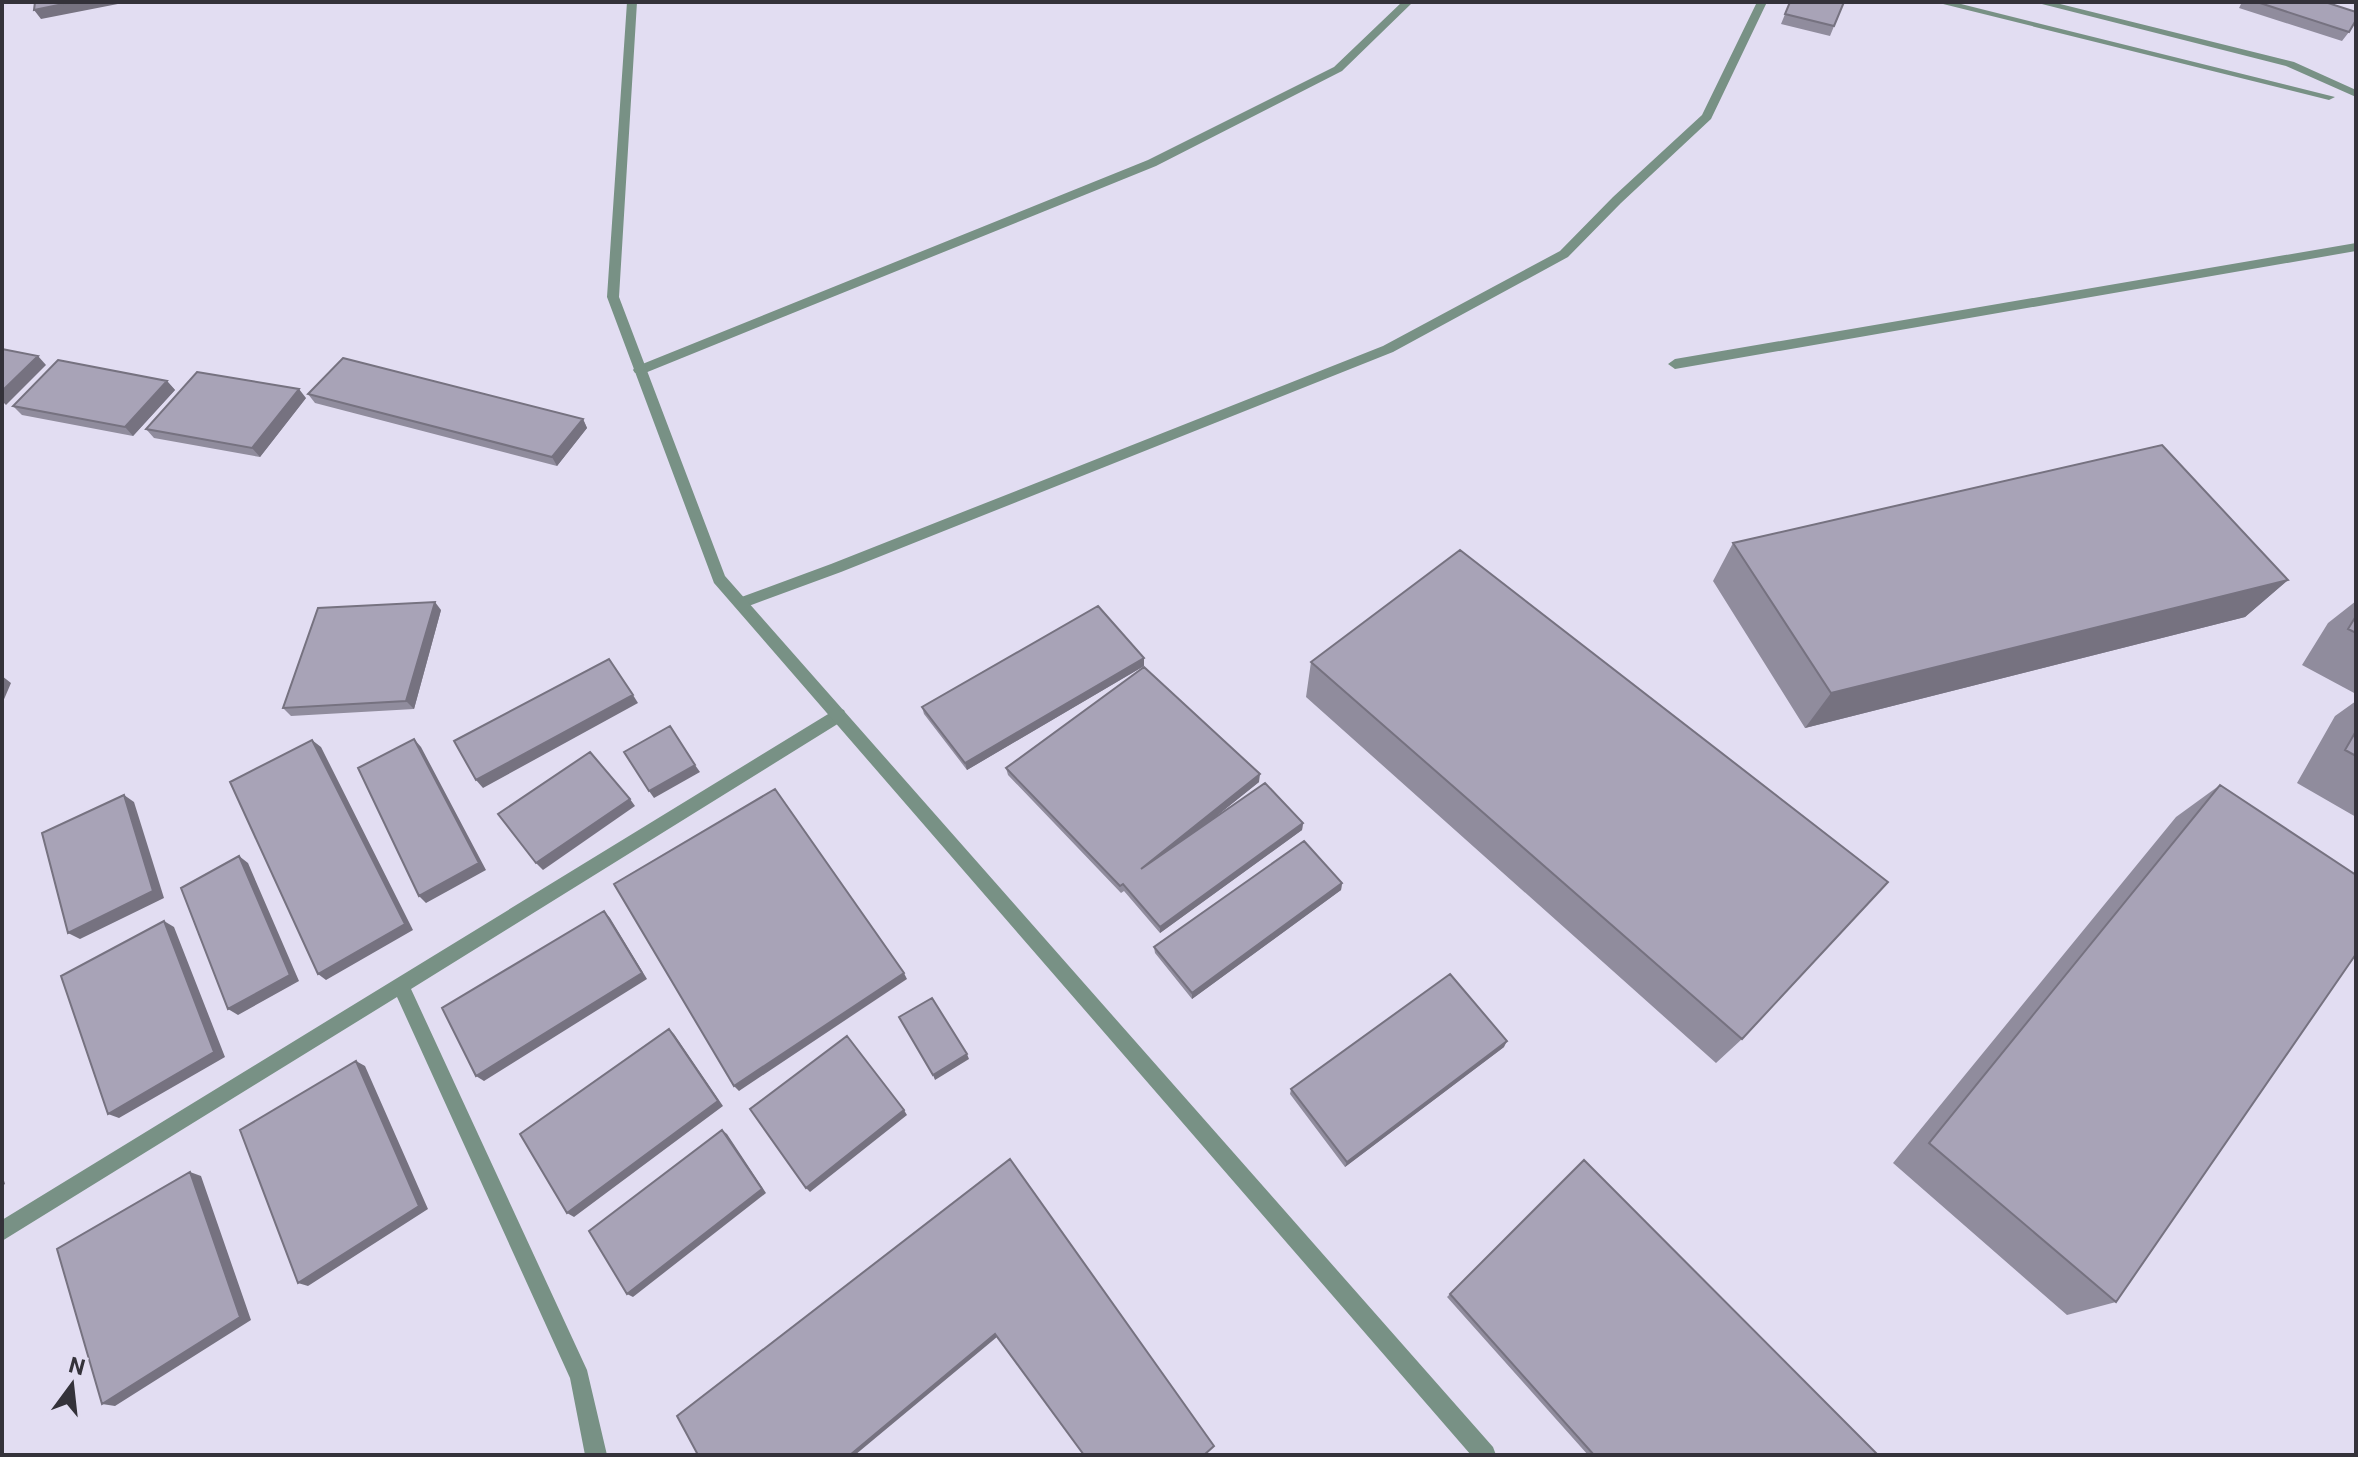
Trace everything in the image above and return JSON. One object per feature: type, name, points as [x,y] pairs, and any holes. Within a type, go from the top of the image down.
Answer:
[{"type":"street","points":[[632,2],[613,297],[719,579],[1485,1455]]},
{"type":"street","points":[[640,370],[1152,163],[1338,69],[1408,2]]},
{"type":"street","points":[[741,603],[1388,349],[1564,254],[1707,117],[1762,2]]},
{"type":"street","points":[[1940,2],[2329,97]]},
{"type":"street","points":[[2039,2],[2290,64],[2356,94]]},
{"type":"street","points":[[1675,364],[2356,247]]},
{"type":"street","points":[[2,1231],[838,715]]},
{"type":"street","points":[[400,985],[580,1377],[596,1455]]},
{"type":"building","points":[[35,2],[73,2],[34,10]]},
{"type":"building","points":[[1790,2],[1844,2],[1834,26],[1785,14]]},
{"type":"building","points":[[2257,2],[2325,2],[2356,12],[2356,20],[2349,32]]},
{"type":"building","points":[[2,349],[38,356],[2,391]]},
{"type":"building","points":[[343,358],[583,419],[552,457],[308,394]]},
{"type":"building","points":[[58,360],[167,381],[125,427],[13,406]]},
{"type":"building","points":[[197,372],[299,389],[252,448],[146,429]]},
{"type":"building","points":[[2162,445],[2288,580],[1831,693],[1733,543]]},
{"type":"building","points":[[1460,550],[1888,882],[1742,1039],[1311,662]]},
{"type":"building","points":[[435,602],[406,701],[283,708],[318,608]]},
{"type":"building","points":[[1098,606],[1144,658],[965,763],[922,707]]},
{"type":"building","points":[[2356,616],[2356,633],[2348,629]]},
{"type":"building","points":[[609,659],[633,695],[476,780],[454,741]]},
{"type":"building","points":[[1144,667],[1260,774],[1141,869],[1265,783],[1303,823],[1160,927],[1123,884],[1120,886],[1006,768]]},
{"type":"building","points":[[670,726],[695,765],[649,791],[624,752]]},
{"type":"building","points":[[2356,731],[2356,756],[2345,750]]},
{"type":"building","points":[[414,739],[479,863],[419,896],[358,768]]},
{"type":"building","points":[[312,740],[405,924],[318,974],[230,782]]},
{"type":"building","points":[[590,752],[630,799],[536,863],[498,814]]},
{"type":"building","points":[[2220,785],[2356,875],[2356,954],[2116,1302],[1929,1143]]},
{"type":"building","points":[[775,789],[904,973],[734,1086],[614,884]]},
{"type":"building","points":[[124,795],[153,891],[68,933],[42,833]]},
{"type":"building","points":[[1304,841],[1342,883],[1192,993],[1154,947]]},
{"type":"building","points":[[239,856],[290,975],[228,1009],[181,888]]},
{"type":"building","points":[[604,911],[642,973],[476,1076],[442,1008]]},
{"type":"building","points":[[164,921],[214,1052],[108,1114],[61,976]]},
{"type":"building","points":[[1450,974],[1507,1041],[1347,1162],[1291,1089]]},
{"type":"building","points":[[932,998],[967,1054],[933,1075],[899,1017]]},
{"type":"building","points":[[669,1029],[718,1101],[567,1213],[520,1134]]},
{"type":"building","points":[[847,1036],[904,1110],[806,1188],[750,1109]]},
{"type":"building","points":[[356,1061],[419,1206],[298,1283],[240,1130]]},
{"type":"building","points":[[722,1130],[762,1189],[627,1294],[589,1231]]},
{"type":"building","points":[[1010,1159],[1214,1446],[1204,1455],[1084,1455],[995,1334],[850,1455],[698,1455],[677,1416]]},
{"type":"building","points":[[1584,1160],[1878,1455],[1594,1455],[1450,1294]]},
{"type":"building","points":[[190,1172],[240,1317],[102,1404],[57,1249]]}]
